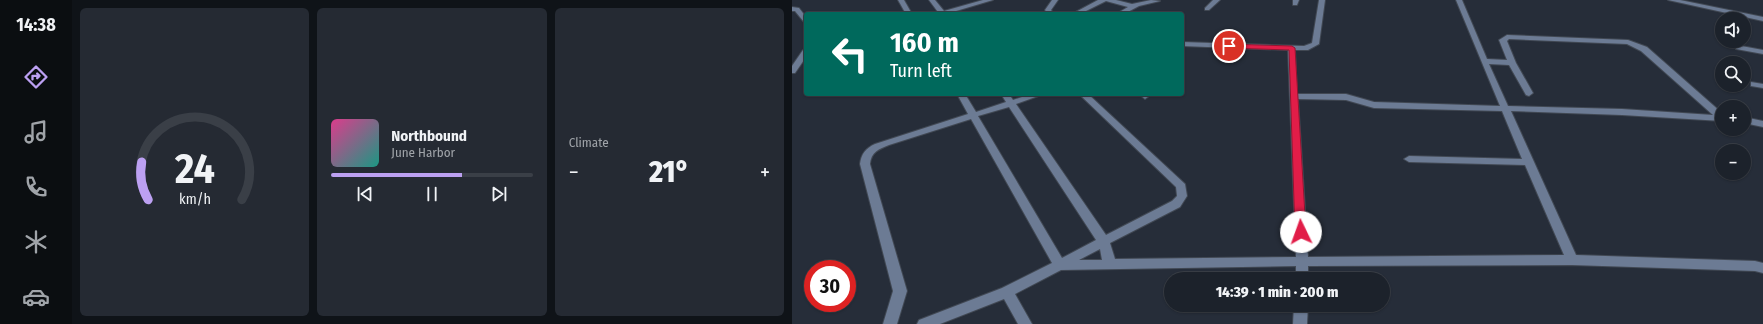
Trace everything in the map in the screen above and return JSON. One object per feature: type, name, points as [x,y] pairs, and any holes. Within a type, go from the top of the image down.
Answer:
[{"type":"street","points":[[901,0],[909,12]]},
{"type":"street","points":[[932,0],[940,12]]},
{"type":"street","points":[[948,12],[990,0]]},
{"type":"street","points":[[1050,12],[1048,10],[1056,0]]},
{"type":"street","points":[[1079,12],[1103,0]]},
{"type":"street","points":[[1108,0],[1133,6]]},
{"type":"street","points":[[1207,9],[1217,0]]},
{"type":"street","points":[[1184,44],[1305,48],[1315,44],[1322,0]]},
{"type":"street","points":[[1459,0],[1504,108],[1572,260]]},
{"type":"street","points":[[1670,0],[1692,2],[1763,19]]},
{"type":"street","points":[[1122,12],[1133,6],[1157,1]]},
{"type":"street","points":[[792,9],[797,9],[804,18]]},
{"type":"street","points":[[1529,93],[1512,63],[1502,40],[1507,37],[1628,42],[1644,49],[1715,112]]},
{"type":"street","points":[[1292,48],[1302,272]]},
{"type":"street","points":[[1744,48],[1763,52]]},
{"type":"street","points":[[792,71],[796,62],[804,54]]},
{"type":"street","points":[[1484,61],[1512,63]]},
{"type":"street","points":[[1754,84],[1763,86]]},
{"type":"street","points":[[961,96],[974,115],[1060,265]]},
{"type":"street","points":[[1007,96],[1104,242],[1110,265]]},
{"type":"street","points":[[890,324],[900,291],[865,158],[870,150],[886,142],[1034,96]]},
{"type":"street","points":[[924,324],[1007,292],[1176,204],[1182,196],[1181,186],[1085,96]]},
{"type":"street","points":[[1293,96],[1346,97],[1374,105],[1622,112],[1715,118]]},
{"type":"street","points":[[1751,121],[1763,124]]},
{"type":"street","points":[[1409,159],[1528,162]]},
{"type":"street","points":[[1060,265],[1237,262],[1572,260],[1755,266],[1763,268]]},
{"type":"street","points":[[1007,292],[1025,324]]},
{"type":"street","points":[[1300,324],[1301,312]]},
{"type":"route","points":[[1229,46],[1292,48],[1293,96],[1301,232]]}]
